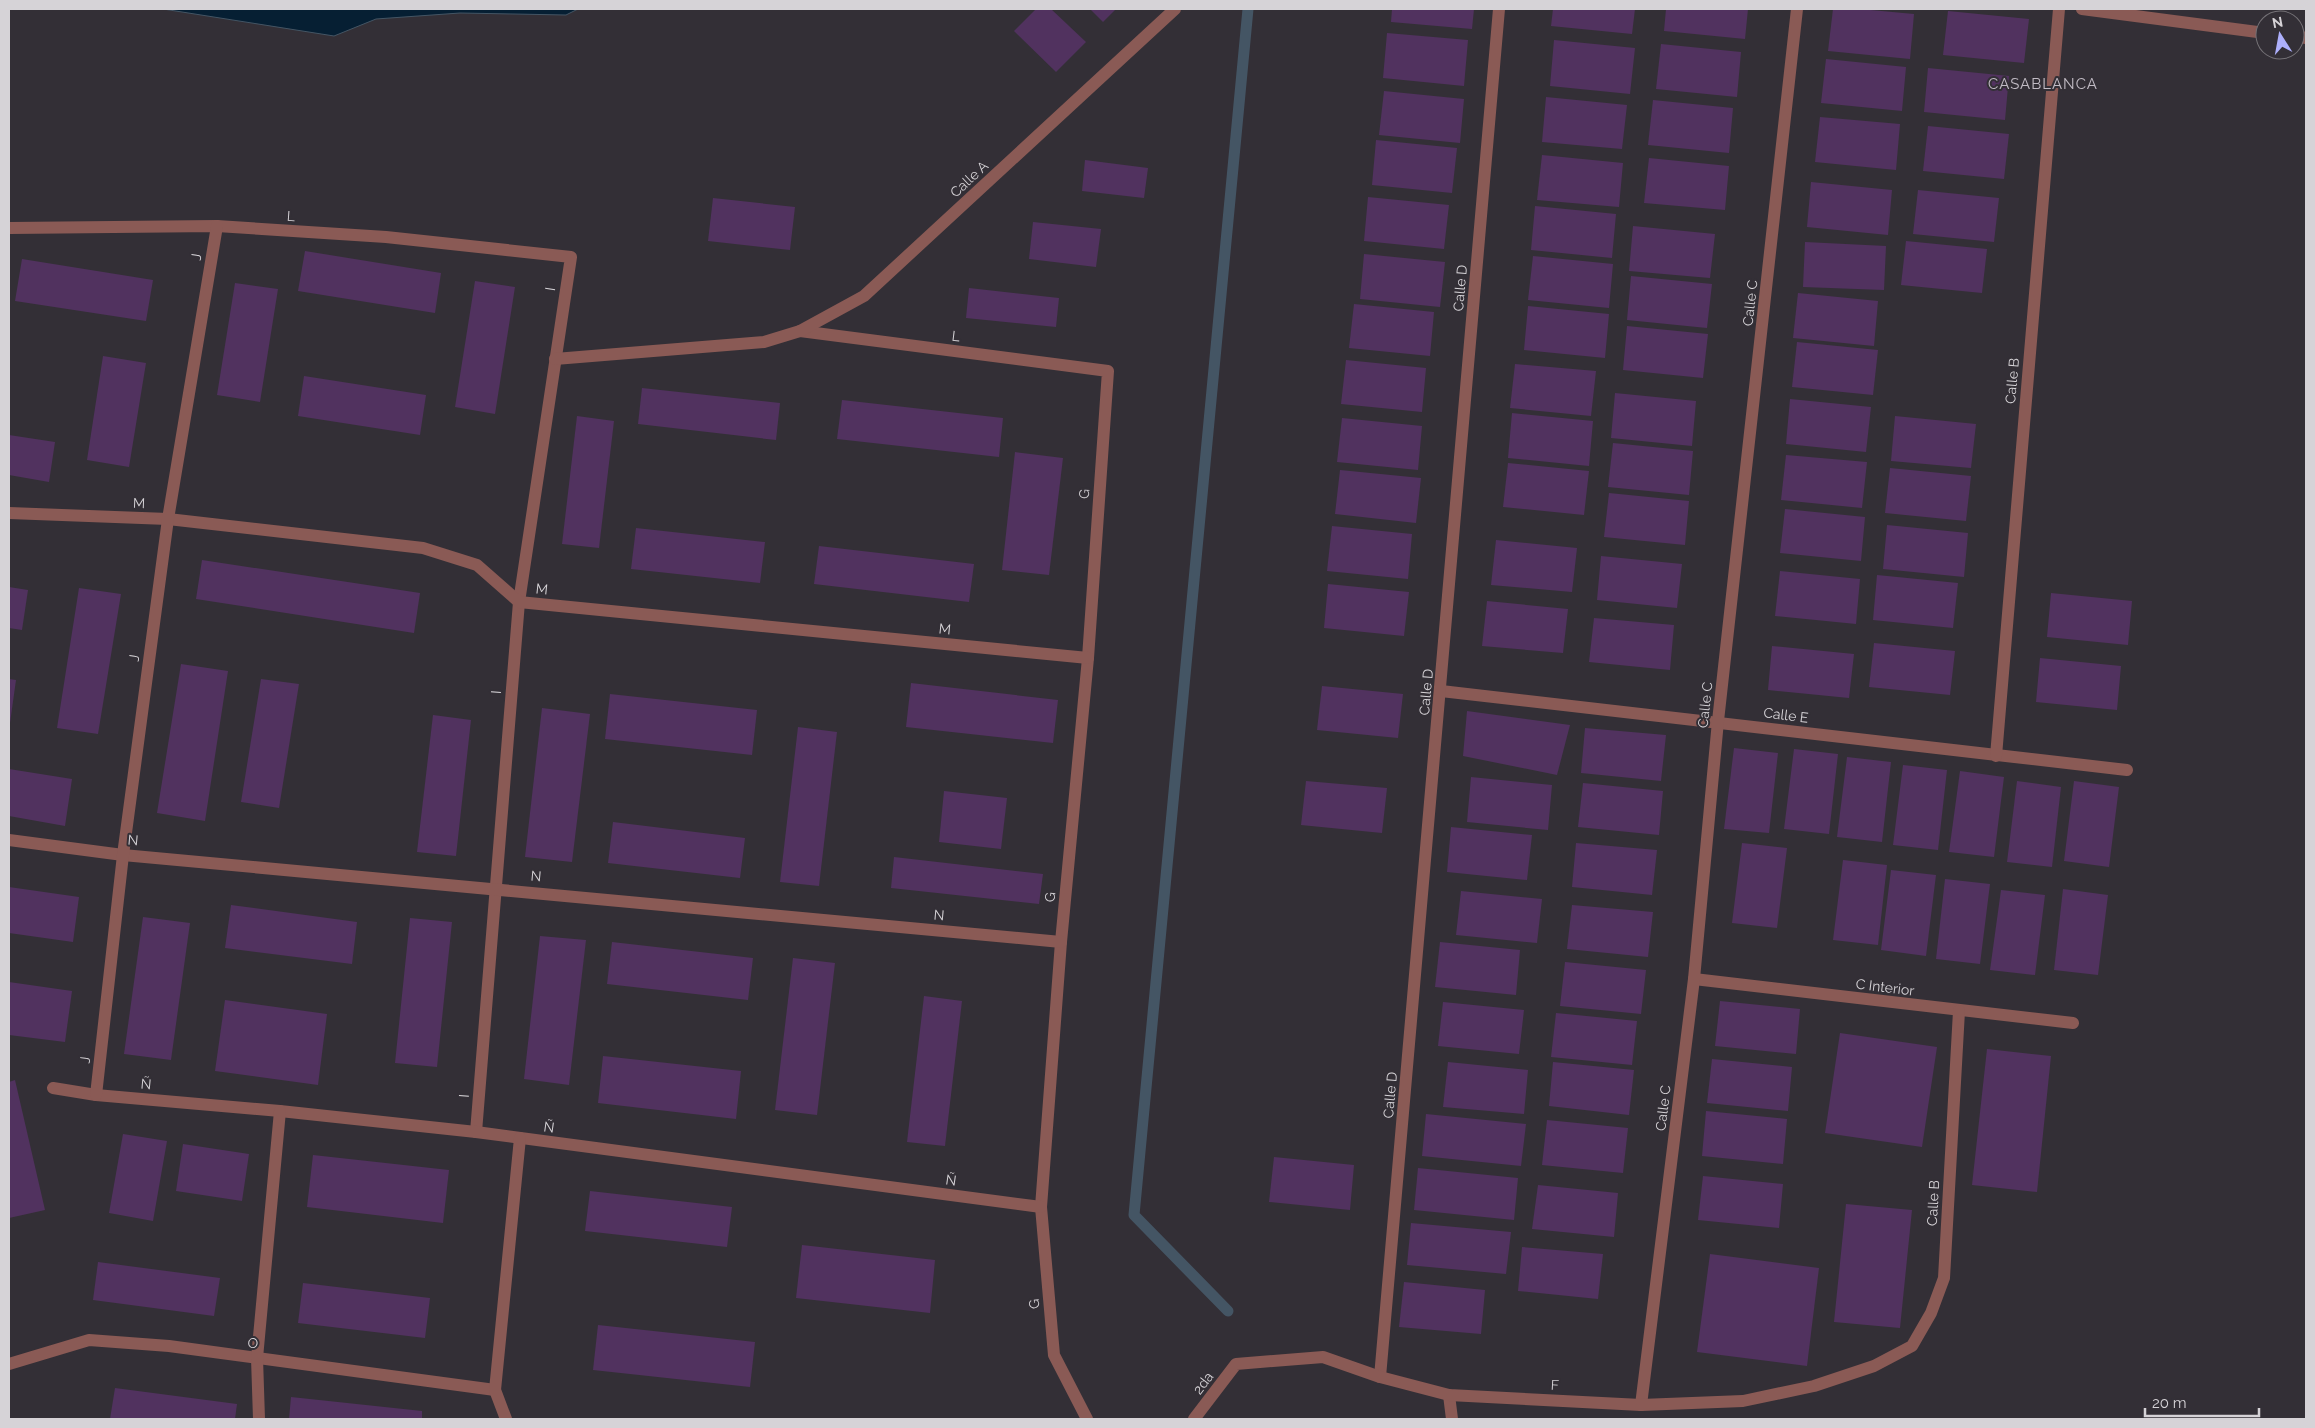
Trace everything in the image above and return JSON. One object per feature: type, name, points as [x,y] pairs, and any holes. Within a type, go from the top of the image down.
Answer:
[{"type":"street","name":"Calle A","points":[[555,359],[764,342],[800,331],[864,296],[1176,9]]},
{"type":"street","name":"Calle D","points":[[1380,1377],[1499,9]]},
{"type":"street","name":"Calle C","points":[[1641,1404],[1694,979],[1718,722],[1797,9]]},
{"type":"street","name":"Calle B","points":[[1996,756],[2059,9]]},
{"type":"street","points":[[2082,9],[2255,31]]},
{"type":"street","name":"L","points":[[9,228],[217,226],[386,237],[571,257]]},
{"type":"street","name":"J","points":[[96,1095],[123,854],[168,519],[217,226]]},
{"type":"street","name":"I","points":[[476,1132],[519,602],[571,257]]},
{"type":"street","name":"L","points":[[800,331],[1108,371]]},
{"type":"street","name":"G","points":[[1087,1419],[1054,1355],[1041,1207],[1061,942],[1088,658],[1108,371]]},
{"type":"street","name":"M","points":[[9,513],[168,519],[423,548],[477,565],[519,602],[1088,658]]},
{"type":"street","name":"Calle E","points":[[1441,691],[2127,770]]},
{"type":"street","name":"N","points":[[9,840],[123,854],[495,887],[1061,942]]},
{"type":"street","name":"C Interior","points":[[1694,979],[2073,1023]]},
{"type":"street","name":"Calle B","points":[[1874,1366],[1912,1346],[1932,1313],[1944,1278],[1959,1011]]},
{"type":"street","name":"Ñ","points":[[53,1088],[96,1095],[280,1111],[476,1132],[1041,1207]]},
{"type":"street","points":[[259,1419],[257,1358],[280,1111]]},
{"type":"street","points":[[506,1419],[496,1390],[520,1138]]},
{"type":"street","name":"O","points":[[9,1364],[89,1340],[169,1346],[496,1390]]},
{"type":"street","name":"F","points":[[1236,1364],[1324,1357],[1380,1377],[1448,1394],[1641,1404],[1743,1401],[1814,1386],[1874,1366]]},
{"type":"street","name":"2da","points":[[1194,1419],[1236,1364]]},
{"type":"street","points":[[1448,1394],[1452,1419]]},
{"type":"water","points":[[163,9],[578,9],[566,15],[460,13],[376,19],[334,36]]},
{"type":"building","points":[[1036,9],[1051,9],[1086,42],[1056,72],[1014,31]]},
{"type":"building","points":[[1090,9],[1116,9],[1103,22]]},
{"type":"building","points":[[1392,9],[1474,9],[1472,29],[1391,22]]},
{"type":"building","points":[[1553,9],[1635,9],[1632,34],[1551,26]]},
{"type":"building","points":[[1666,9],[1748,9],[1745,39],[1664,31]]},
{"type":"building","points":[[1833,9],[1860,9],[1914,14],[1910,59],[1828,51]]},
{"type":"building","points":[[1948,11],[2029,19],[2024,63],[1943,55]]},
{"type":"building","points":[[1387,33],[1468,40],[1464,86],[1383,78]]},
{"type":"building","points":[[1554,40],[1635,48],[1630,94],[1550,86]]},
{"type":"building","points":[[1661,44],[1741,52],[1737,97],[1656,89]]},
{"type":"building","points":[[1826,59],[1906,67],[1902,111],[1821,103]]},
{"type":"building","points":[[1928,68],[2009,76],[2005,120],[1924,112]]},
{"type":"building","points":[[1384,91],[1464,99],[1460,143],[1379,135]]},
{"type":"building","points":[[1546,97],[1627,105],[1622,149],[1542,142]]},
{"type":"building","points":[[1653,100],[1733,108],[1729,153],[1648,145]]},
{"type":"building","points":[[1820,117],[1900,124],[1896,170],[1815,162]]},
{"type":"building","points":[[1928,126],[2009,134],[2004,179],[1923,171]]},
{"type":"building","points":[[1376,140],[1457,148],[1452,193],[1372,185]]},
{"type":"building","points":[[1542,155],[1623,163],[1619,207],[1537,200]]},
{"type":"building","points":[[1649,158],[1729,166],[1725,210],[1644,203]]},
{"type":"building","points":[[1085,160],[1148,168],[1144,198],[1082,191]]},
{"type":"building","points":[[1811,182],[1892,190],[1888,235],[1807,227]]},
{"type":"building","points":[[1918,190],[1999,198],[1994,242],[1913,234]]},
{"type":"building","points":[[1368,197],[1449,205],[1444,249],[1364,241]]},
{"type":"building","points":[[713,198],[795,207],[790,250],[708,241]]},
{"type":"building","points":[[1535,206],[1616,214],[1612,258],[1531,250]]},
{"type":"building","points":[[1033,222],[1101,229],[1096,267],[1029,259]]},
{"type":"building","points":[[1633,226],[1715,234],[1710,278],[1629,271]]},
{"type":"building","points":[[1906,241],[1987,249],[1982,293],[1901,285]]},
{"type":"building","points":[[1805,242],[1886,246],[1884,290],[1803,287]]},
{"type":"building","points":[[305,251],[441,273],[435,313],[298,291]]},
{"type":"building","points":[[1364,254],[1445,262],[1440,307],[1360,299]]},
{"type":"building","points":[[1533,256],[1613,264],[1609,308],[1528,300]]},
{"type":"building","points":[[22,259],[153,280],[146,321],[15,301]]},
{"type":"building","points":[[1631,276],[1712,284],[1707,328],[1627,320]]},
{"type":"building","points":[[475,281],[515,287],[495,414],[455,407]]},
{"type":"building","points":[[235,283],[278,289],[260,402],[217,395]]},
{"type":"building","points":[[969,288],[1059,298],[1056,327],[966,318]]},
{"type":"building","points":[[1798,293],[1878,301],[1874,346],[1793,338]]},
{"type":"building","points":[[1354,304],[1434,312],[1430,356],[1349,348]]},
{"type":"building","points":[[1528,306],[1609,314],[1605,358],[1524,350]]},
{"type":"building","points":[[1627,326],[1708,334],[1703,378],[1623,370]]},
{"type":"building","points":[[1797,342],[1878,350],[1873,395],[1792,387]]},
{"type":"building","points":[[103,356],[146,363],[129,467],[87,460]]},
{"type":"building","points":[[1346,360],[1426,368],[1422,412],[1341,404]]},
{"type":"building","points":[[1515,364],[1596,371],[1591,416],[1510,408]]},
{"type":"building","points":[[304,376],[426,395],[420,435],[298,416]]},
{"type":"building","points":[[642,388],[780,403],[776,440],[638,424]]},
{"type":"building","points":[[1615,393],[1696,401],[1692,446],[1611,438]]},
{"type":"building","points":[[1790,399],[1871,407],[1866,452],[1786,444]]},
{"type":"building","points":[[842,400],[1003,418],[999,457],[837,439]]},
{"type":"building","points":[[1512,413],[1593,421],[1589,466],[1508,458]]},
{"type":"building","points":[[577,416],[614,421],[599,548],[562,544]]},
{"type":"building","points":[[1895,416],[1976,424],[1971,468],[1891,461]]},
{"type":"building","points":[[1342,418],[1422,426],[1418,470],[1337,462]]},
{"type":"building","points":[[9,435],[55,442],[49,482],[9,475]]},
{"type":"building","points":[[1613,443],[1693,451],[1689,495],[1608,487]]},
{"type":"building","points":[[1015,452],[1063,458],[1049,575],[1002,570]]},
{"type":"building","points":[[1786,455],[1867,462],[1862,508],[1781,500]]},
{"type":"building","points":[[1508,463],[1589,471],[1584,515],[1503,507]]},
{"type":"building","points":[[1890,468],[1971,476],[1966,521],[1885,513]]},
{"type":"building","points":[[1340,470],[1421,478],[1416,523],[1335,514]]},
{"type":"building","points":[[1609,493],[1689,501],[1685,545],[1604,537]]},
{"type":"building","points":[[1785,509],[1865,517],[1861,561],[1780,553]]},
{"type":"building","points":[[1887,525],[1968,533],[1964,577],[1883,569]]},
{"type":"building","points":[[1332,526],[1412,534],[1408,579],[1327,571]]},
{"type":"building","points":[[636,528],[765,542],[760,583],[631,569]]},
{"type":"building","points":[[1496,540],[1577,548],[1572,592],[1491,585]]},
{"type":"building","points":[[819,546],[974,564],[969,602],[814,584]]},
{"type":"building","points":[[1601,556],[1682,564],[1677,608],[1597,600]]},
{"type":"building","points":[[202,560],[420,593],[414,633],[196,599]]},
{"type":"building","points":[[1780,571],[1860,579],[1856,624],[1775,616]]},
{"type":"building","points":[[1877,575],[1958,583],[1953,628],[1873,620]]},
{"type":"building","points":[[1328,584],[1409,592],[1404,636],[1324,628]]},
{"type":"building","points":[[9,587],[28,590],[22,630],[9,628]]},
{"type":"building","points":[[79,588],[121,594],[98,734],[57,728]]},
{"type":"building","points":[[2051,593],[2132,601],[2128,645],[2047,637]]},
{"type":"building","points":[[1487,601],[1568,609],[1563,653],[1482,646]]},
{"type":"building","points":[[1594,618],[1674,625],[1670,670],[1589,662]]},
{"type":"building","points":[[1874,643],[1955,651],[1950,695],[1869,687]]},
{"type":"building","points":[[1772,646],[1854,654],[1849,698],[1768,690]]},
{"type":"building","points":[[2040,658],[2121,666],[2117,710],[2036,702]]},
{"type":"building","points":[[181,664],[228,671],[205,821],[157,813]]},
{"type":"building","points":[[9,679],[16,680],[10,723],[9,723]]},
{"type":"building","points":[[261,679],[299,684],[279,808],[241,802]]},
{"type":"building","points":[[911,683],[1058,700],[1053,743],[906,727]]},
{"type":"building","points":[[1322,686],[1403,694],[1398,738],[1317,730]]},
{"type":"building","points":[[610,694],[757,710],[752,755],[605,739]]},
{"type":"building","points":[[542,708],[590,714],[572,862],[525,857]]},
{"type":"building","points":[[1467,711],[1570,725],[1557,775],[1463,756]]},
{"type":"building","points":[[433,715],[471,720],[456,856],[417,852]]},
{"type":"building","points":[[798,727],[837,732],[819,886],[780,882]]},
{"type":"building","points":[[1585,728],[1666,735],[1661,781],[1581,773]]},
{"type":"building","points":[[1734,748],[1778,753],[1769,833],[1724,829]]},
{"type":"building","points":[[1794,749],[1838,754],[1829,834],[1784,829]]},
{"type":"building","points":[[1847,757],[1891,762],[1882,842],[1837,837]]},
{"type":"building","points":[[1903,765],[1947,770],[1938,850],[1893,845]]},
{"type":"building","points":[[9,769],[72,779],[65,826],[9,816]]},
{"type":"building","points":[[1960,771],[2004,777],[1994,857],[1949,852]]},
{"type":"building","points":[[1471,777],[1552,785],[1548,830],[1467,822]]},
{"type":"building","points":[[1306,781],[1387,788],[1382,833],[1301,825]]},
{"type":"building","points":[[2017,781],[2061,787],[2052,867],[2007,862]]},
{"type":"building","points":[[2074,781],[2119,787],[2109,867],[2064,861]]},
{"type":"building","points":[[1583,783],[1663,791],[1659,835],[1578,827]]},
{"type":"building","points":[[944,791],[1007,798],[1001,849],[939,842]]},
{"type":"building","points":[[613,822],[745,838],[740,878],[608,863]]},
{"type":"building","points":[[1451,827],[1532,835],[1527,880],[1447,872]]},
{"type":"building","points":[[1576,843],[1657,850],[1652,895],[1572,887]]},
{"type":"building","points":[[1742,843],[1787,848],[1777,928],[1732,923]]},
{"type":"building","points":[[894,857],[1043,874],[1039,904],[891,888]]},
{"type":"building","points":[[1843,860],[1887,865],[1878,945],[1833,940]]},
{"type":"building","points":[[1891,870],[1936,875],[1926,956],[1881,950]]},
{"type":"building","points":[[1945,879],[1990,884],[1980,964],[1936,959]]},
{"type":"building","points":[[9,887],[79,897],[73,942],[9,933]]},
{"type":"building","points":[[2063,889],[2108,895],[2098,975],[2054,970]]},
{"type":"building","points":[[2001,890],[2045,895],[2035,975],[1990,970]]},
{"type":"building","points":[[1461,891],[1542,899],[1537,943],[1456,935]]},
{"type":"building","points":[[231,905],[357,922],[352,964],[225,948]]},
{"type":"building","points":[[1572,905],[1653,912],[1648,957],[1567,949]]},
{"type":"building","points":[[143,917],[190,923],[171,1060],[124,1054]]},
{"type":"building","points":[[410,918],[452,922],[437,1067],[395,1063]]},
{"type":"building","points":[[540,936],[586,940],[569,1085],[524,1079]]},
{"type":"building","points":[[612,942],[753,958],[748,1000],[607,984]]},
{"type":"building","points":[[1440,942],[1520,950],[1516,995],[1435,987]]},
{"type":"building","points":[[793,958],[835,963],[817,1115],[775,1110]]},
{"type":"building","points":[[1565,962],[1646,970],[1641,1014],[1560,1006]]},
{"type":"building","points":[[9,982],[72,991],[65,1042],[9,1035]]},
{"type":"building","points":[[924,996],[962,1001],[945,1146],[907,1142]]},
{"type":"building","points":[[225,1000],[327,1014],[318,1085],[215,1071]]},
{"type":"building","points":[[1720,1001],[1800,1009],[1796,1054],[1715,1046]]},
{"type":"building","points":[[1443,1002],[1524,1010],[1519,1054],[1438,1046]]},
{"type":"building","points":[[1556,1013],[1637,1021],[1632,1065],[1551,1057]]},
{"type":"building","points":[[1840,1033],[1937,1047],[1922,1147],[1825,1133]]},
{"type":"building","points":[[1987,1049],[2051,1056],[2037,1192],[1972,1185]]},
{"type":"building","points":[[603,1056],[741,1071],[736,1119],[598,1103]]},
{"type":"building","points":[[1712,1059],[1792,1067],[1788,1111],[1707,1103]]},
{"type":"building","points":[[1448,1062],[1528,1070],[1524,1114],[1443,1107]]},
{"type":"building","points":[[1553,1062],[1634,1070],[1629,1115],[1549,1106]]},
{"type":"building","points":[[15,1080],[45,1210],[9,1218],[9,1082]]},
{"type":"building","points":[[1706,1111],[1787,1119],[1783,1164],[1702,1156]]},
{"type":"building","points":[[1426,1114],[1526,1124],[1521,1166],[1422,1156]]},
{"type":"building","points":[[1547,1120],[1628,1128],[1623,1173],[1542,1165]]},
{"type":"building","points":[[123,1134],[167,1141],[153,1221],[109,1213]]},
{"type":"building","points":[[183,1144],[249,1154],[242,1201],[176,1191]]},
{"type":"building","points":[[313,1155],[449,1170],[443,1223],[307,1207]]},
{"type":"building","points":[[1274,1157],[1354,1165],[1350,1210],[1269,1202]]},
{"type":"building","points":[[1418,1168],[1518,1178],[1514,1220],[1414,1210]]},
{"type":"building","points":[[1703,1176],[1783,1184],[1779,1228],[1698,1220]]},
{"type":"building","points":[[1538,1185],[1618,1193],[1614,1237],[1532,1229]]},
{"type":"building","points":[[590,1191],[732,1207],[727,1247],[585,1231]]},
{"type":"building","points":[[1846,1204],[1912,1210],[1900,1328],[1834,1322]]},
{"type":"building","points":[[1411,1223],[1511,1232],[1506,1274],[1407,1265]]},
{"type":"building","points":[[802,1245],[935,1260],[930,1313],[796,1298]]},
{"type":"building","points":[[1522,1247],[1603,1254],[1598,1299],[1518,1291]]},
{"type":"building","points":[[1710,1254],[1819,1268],[1807,1366],[1697,1352]]},
{"type":"building","points":[[98,1262],[220,1278],[214,1316],[93,1300]]},
{"type":"building","points":[[1404,1282],[1485,1290],[1481,1334],[1399,1327]]},
{"type":"building","points":[[303,1283],[430,1298],[425,1338],[298,1323]]},
{"type":"building","points":[[598,1325],[755,1342],[750,1387],[593,1370]]},
{"type":"building","points":[[115,1388],[237,1404],[235,1419],[110,1419]]},
{"type":"building","points":[[291,1397],[422,1411],[422,1419],[289,1419]]},
{"type":"waterway","points":[[1228,1311],[1134,1215],[1248,9]]},
{"type":"district","name":"CASABLANCA","points":[[2043,84]]}]
